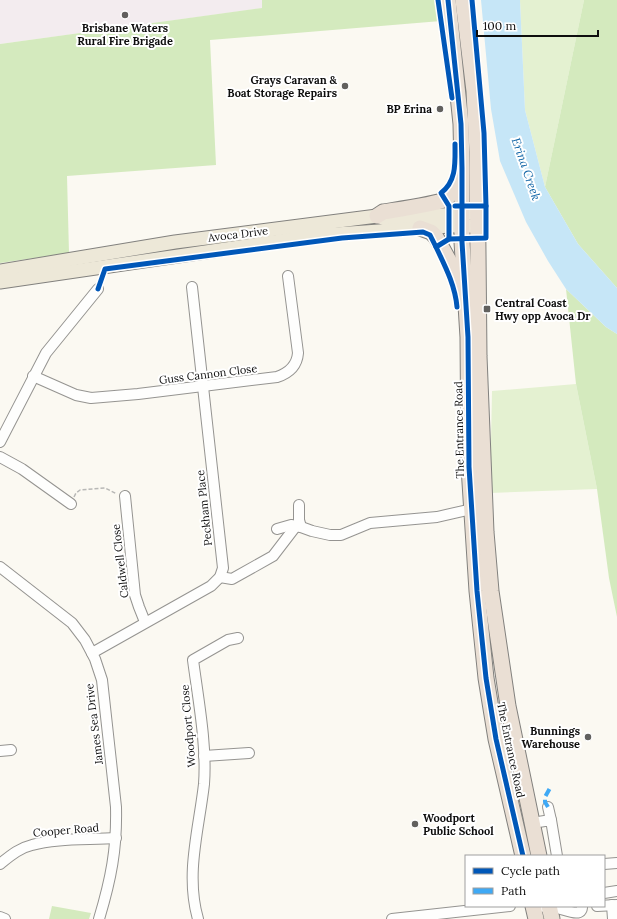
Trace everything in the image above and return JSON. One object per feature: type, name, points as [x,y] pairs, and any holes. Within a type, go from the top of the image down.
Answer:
[{"type":"highway","name":"The Entrance Road","points":[[448,0],[461,124],[462,242],[468,337],[469,467],[477,591],[486,678],[496,739],[523,855]]},
{"type":"highway","name":"The Entrance Road","points":[[463,0],[474,91],[477,152],[479,356],[486,532],[491,591],[508,706],[539,855]]},
{"type":"highway","points":[[377,216],[384,212],[445,199],[456,186],[462,168]]},
{"type":"highway","points":[[420,228],[431,232],[436,237],[466,293]]},
{"type":"highway","points":[[536,919],[548,908]]},
{"type":"main road","name":"Avoca Drive","points":[[0,271],[175,242],[377,216],[385,219],[478,219]]},
{"type":"main road","name":"Avoca Drive","points":[[0,282],[322,235],[420,228],[462,219]]},
{"type":"street","name":"Guss Cannon Close","points":[[33,376],[76,396],[90,398],[115,397],[277,378],[286,374],[292,369],[297,360],[298,353],[288,276]]},
{"type":"street","name":"Peckham Place","points":[[192,287],[223,568],[220,577]]},
{"type":"street","points":[[0,442],[46,352],[98,289]]},
{"type":"street","points":[[0,457],[22,469],[71,504]]},
{"type":"street","name":"Caldwell Close","points":[[125,496],[135,595],[146,622]]},
{"type":"street","points":[[92,653],[211,586],[220,577],[232,579],[273,556],[298,526],[300,520],[299,505]]},
{"type":"street","points":[[277,530],[291,525],[330,535],[341,535],[370,524],[437,516],[472,509]]},
{"type":"street","name":"James Sea Drive","points":[[0,567],[72,623],[85,640],[92,653],[102,680],[116,807],[116,838],[109,888],[99,919]]},
{"type":"street","name":"Woodport Close","points":[[196,917],[192,860],[204,783],[204,756],[193,660],[228,640],[238,638]]},
{"type":"street","points":[[0,751],[11,750]]},
{"type":"street","points":[[204,756],[250,753]]},
{"type":"street","points":[[548,807],[557,855]]},
{"type":"street","points":[[532,823],[551,820]]},
{"type":"street","name":"Cooper Road","points":[[0,864],[16,852],[31,845],[50,842],[116,838]]},
{"type":"street","points":[[605,864],[617,863]]},
{"type":"street","points":[[605,893],[617,891]]},
{"type":"street","points":[[613,919],[614,905]]},
{"type":"street","points":[[392,919],[501,907]]},
{"type":"street","points":[[548,908],[574,914],[582,910]]},
{"type":"street","points":[[0,917],[5,919]]},
{"type":"path","points":[[71,504],[76,492],[80,490],[105,488],[111,491]]},
{"type":"shaded area","points":[[0,0],[262,0],[263,8],[0,44]]},
{"type":"green space","points":[[262,0],[438,0],[441,21],[210,40],[216,165],[67,176],[69,253],[0,263],[0,44],[262,8]]},
{"type":"green space","points":[[520,0],[584,0],[545,187],[525,110]]},
{"type":"green space","points":[[584,0],[617,0],[617,288],[578,244],[545,187]]},
{"type":"green space","points":[[566,289],[606,327],[617,334],[617,617],[609,578],[597,489],[576,384]]},
{"type":"green space","points":[[576,384],[597,489],[490,493],[492,391]]},
{"type":"green space","points":[[52,906],[91,913],[89,919],[49,919]]},
{"type":"water","name":"Erina Creek","points":[[481,0],[520,0],[525,110],[545,187],[578,244],[617,288],[617,334],[606,327],[566,289],[526,222],[500,161],[491,109]]},
{"type":"marked path","points":[[548,807],[545,802],[545,797],[550,788]]},
{"type":"cycle path","points":[[438,0],[452,98]]},
{"type":"cycle path","points":[[448,0],[461,124],[462,242],[468,337],[469,467],[477,591],[486,678],[496,739],[523,855]]},
{"type":"cycle path","points":[[455,206],[486,206],[484,133],[472,0]]},
{"type":"cycle path","points":[[449,239],[449,206],[441,193],[450,183],[454,171],[455,144]]},
{"type":"cycle path","points":[[457,307],[452,283],[436,247],[449,239],[486,238],[486,206]]},
{"type":"cycle path","points":[[98,289],[105,269],[342,238],[423,232],[430,235],[436,247]]},
{"type":"place","name":"Brisbane Waters Rural Fire Brigade","points":[[125,15]]},
{"type":"place","name":"Grays Caravan & Boat Storage Repairs","points":[[345,86]]},
{"type":"place","name":"BP Erina","points":[[440,109]]},
{"type":"place","name":"Central Coast Hwy opp Avoca Dr","points":[[487,309]]},
{"type":"place","name":"Bunnings Warehouse","points":[[588,737]]},
{"type":"place","name":"Woodport Public School","points":[[415,824]]}]
